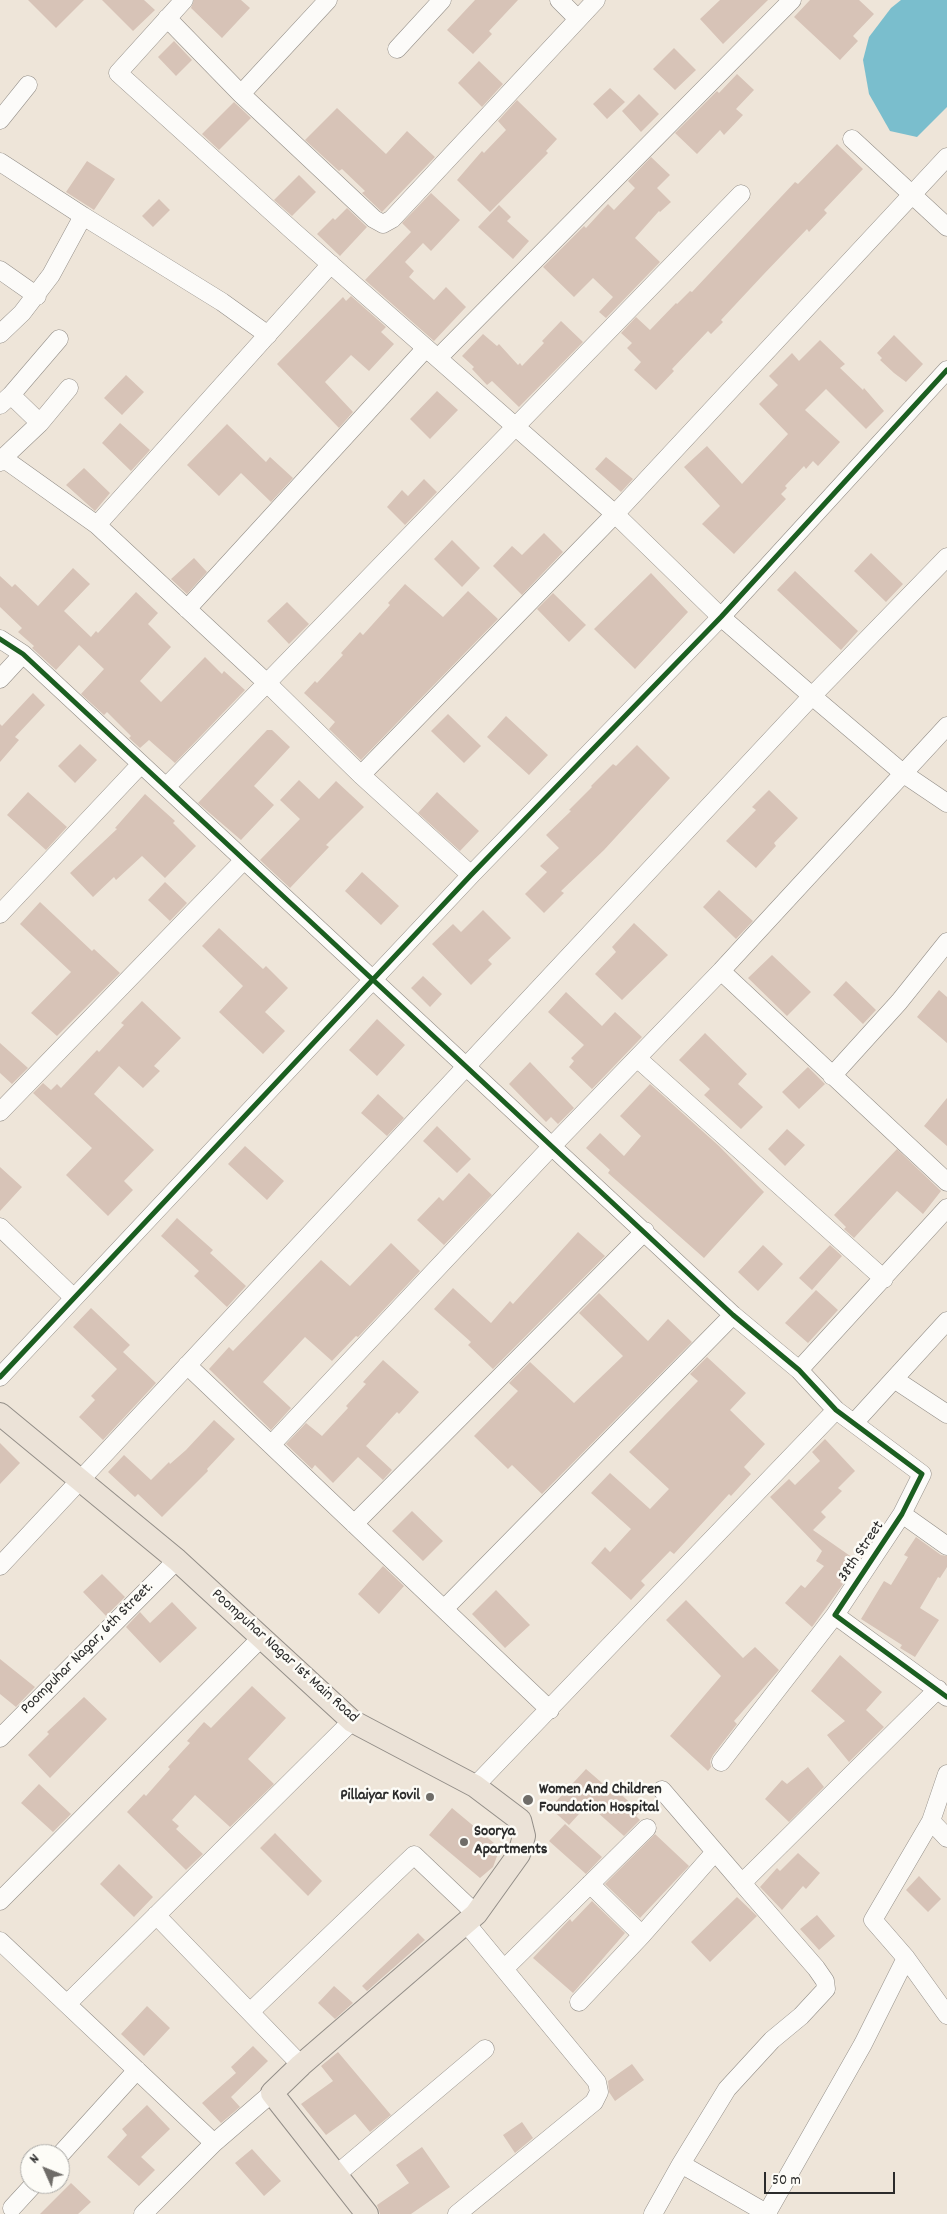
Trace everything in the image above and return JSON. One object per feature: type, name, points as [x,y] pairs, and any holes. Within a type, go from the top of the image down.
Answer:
[{"type":"main road","name":"Poompuhar Nagar 1st Main Road","points":[[0,1414],[78,1481],[176,1560],[352,1721],[475,1786],[520,1820],[524,1836],[519,1854],[471,1919],[272,2092]]},
{"type":"main road","points":[[272,2092],[367,2214]]},
{"type":"street","points":[[184,0],[118,73],[615,514],[721,617],[904,774],[947,803]]},
{"type":"street","points":[[241,94],[328,0]]},
{"type":"street","points":[[397,49],[442,0]]},
{"type":"street","points":[[559,0],[578,19]]},
{"type":"street","points":[[167,18],[241,94],[374,219],[382,224],[392,219],[596,0]]},
{"type":"street","points":[[187,609],[432,353],[792,0]]},
{"type":"street","points":[[0,120],[28,85]]},
{"type":"street","points":[[852,139],[947,227]]},
{"type":"street","points":[[361,775],[615,514],[947,157]]},
{"type":"street","points":[[0,162],[222,302],[268,335]]},
{"type":"street","points":[[166,787],[742,194]]},
{"type":"street","points":[[0,334],[37,296],[63,255],[83,216]]},
{"type":"street","points":[[97,525],[331,264]]},
{"type":"street","points":[[0,270],[37,296]]},
{"type":"street","points":[[40,423],[5,400],[59,339]]},
{"type":"street","points":[[0,1377],[471,875],[721,617],[947,370]]},
{"type":"street","points":[[69,388],[40,423],[2,460],[97,525],[268,684],[361,775],[471,875]]},
{"type":"street","points":[[0,1566],[467,1068],[812,696],[947,558]]},
{"type":"street","name":"38th Street","points":[[0,639],[22,654],[645,1231],[733,1315],[798,1370],[836,1410],[922,1474],[902,1514],[835,1614],[721,1762]]},
{"type":"street","points":[[0,680],[22,654]]},
{"type":"street","points":[[272,1446],[552,1146],[721,970],[947,726]]},
{"type":"street","points":[[0,914],[141,764]]},
{"type":"street","points":[[0,1112],[244,860]]},
{"type":"street","points":[[832,1076],[900,1002],[947,942]]},
{"type":"street","points":[[721,970],[947,1182]]},
{"type":"street","points":[[637,1058],[884,1279]]},
{"type":"street","points":[[798,1370],[884,1279],[947,1208]]},
{"type":"street","points":[[0,1227],[74,1298]]},
{"type":"street","points":[[354,1524],[645,1231]]},
{"type":"street","points":[[444,1609],[733,1315]]},
{"type":"street","points":[[854,1423],[947,1321]]},
{"type":"street","points":[[187,1366],[550,1710]]},
{"type":"street","points":[[894,1380],[947,1414]]},
{"type":"street","points":[[475,1786],[836,1410]]},
{"type":"street","points":[[902,1514],[947,1546]]},
{"type":"street","name":"Poompuhar Nagar, 6th Street.","points":[[0,1738],[176,1560]]},
{"type":"street","points":[[742,1883],[942,1693],[835,1614]]},
{"type":"street","points":[[0,1901],[262,1637]]},
{"type":"street","points":[[66,2004],[352,1721]]},
{"type":"street","points":[[947,1774],[931,1821],[873,1920],[906,1958],[947,2015]]},
{"type":"street","points":[[653,2214],[727,2088],[772,2040],[801,2016],[826,1989],[825,1981],[816,1968],[662,1790]]},
{"type":"street","points":[[931,1821],[947,1838]]},
{"type":"street","points":[[504,1969],[647,1828]]},
{"type":"street","points":[[579,2002],[642,1935],[715,1852]]},
{"type":"street","points":[[250,2012],[414,1855],[471,1919],[504,1969],[597,2082],[599,2092],[594,2102],[457,2214]]},
{"type":"street","points":[[590,1884],[642,1935]]},
{"type":"street","points":[[156,1915],[301,2065]]},
{"type":"street","points":[[0,1941],[214,2143]]},
{"type":"street","points":[[681,2164],[745,2208],[767,2214],[863,2044],[906,1958]]},
{"type":"street","points":[[337,2174],[485,2049]]},
{"type":"street","points":[[70,2144],[137,2070]]},
{"type":"street","points":[[143,2214],[214,2143],[272,2092]]},
{"type":"street","points":[[11,2206],[24,2194]]},
{"type":"water","points":[[901,0],[947,0],[947,107],[917,137],[890,131],[869,94],[863,60],[869,37],[891,8]]},
{"type":"building","points":[[28,0],[84,0],[56,28]]},
{"type":"building","points":[[102,0],[144,0],[155,10],[133,31]]},
{"type":"building","points":[[194,0],[241,0],[250,8],[222,38],[191,8]]},
{"type":"building","points":[[475,0],[518,0],[489,31],[492,34],[473,54],[447,30]]},
{"type":"building","points":[[720,0],[768,0],[723,44],[700,19]]},
{"type":"building","points":[[810,0],[859,0],[874,14],[853,36],[858,41],[840,60],[794,17]]},
{"type":"building","points":[[174,41],[192,60],[176,76],[158,57]]},
{"type":"building","points":[[674,48],[696,70],[675,90],[653,69]]},
{"type":"building","points":[[479,61],[503,84],[482,107],[458,83]]},
{"type":"building","points":[[737,74],[754,90],[736,109],[743,115],[724,135],[720,130],[697,154],[675,133]]},
{"type":"building","points":[[610,88],[625,102],[607,119],[593,104]]},
{"type":"building","points":[[639,94],[659,114],[641,132],[622,111]]},
{"type":"building","points":[[517,100],[557,139],[546,151],[548,153],[490,212],[457,180],[482,151],[484,153],[506,130],[498,121]]},
{"type":"building","points":[[234,102],[251,118],[219,150],[202,134]]},
{"type":"building","points":[[337,108],[386,154],[407,131],[435,157],[382,212],[362,193],[365,191],[342,169],[339,171],[305,140]]},
{"type":"building","points":[[837,144],[863,169],[824,210],[827,213],[809,232],[807,229],[721,320],[723,322],[711,334],[708,331],[672,369],[674,371],[656,390],[634,370],[641,362],[627,348],[632,343],[621,333],[636,317],[650,330],[676,303],[690,291],[692,292],[795,182],[798,184]]},
{"type":"building","points":[[651,157],[670,175],[657,188],[671,202],[659,211],[635,238],[660,262],[606,318],[599,312],[613,297],[593,278],[574,297],[543,267],[584,226],[586,228],[608,204],[614,210],[635,188],[628,181]]},
{"type":"building","points":[[87,161],[115,179],[94,210],[66,192]]},
{"type":"building","points":[[299,175],[316,192],[292,216],[274,200]]},
{"type":"building","points":[[431,193],[460,220],[431,251],[423,243],[405,262],[414,271],[409,277],[434,300],[446,287],[466,307],[434,341],[365,280],[411,232],[402,223]]},
{"type":"building","points":[[159,199],[170,210],[153,227],[142,216]]},
{"type":"building","points":[[499,205],[511,217],[507,221],[529,241],[513,259],[478,227]]},
{"type":"building","points":[[347,208],[367,227],[340,256],[317,234],[333,218],[335,220]]},
{"type":"building","points":[[351,296],[386,327],[381,332],[394,344],[369,371],[351,355],[325,382],[353,412],[339,428],[277,364],[343,297],[346,301]]},
{"type":"building","points":[[561,321],[583,342],[519,407],[492,381],[487,385],[472,369],[474,367],[462,356],[483,334],[497,346],[499,344],[518,365],[520,363],[522,366],[544,343],[542,341]]},
{"type":"building","points":[[894,335],[923,364],[906,382],[880,360],[882,358],[877,353]]},
{"type":"building","points":[[820,340],[845,364],[840,368],[863,390],[864,388],[884,411],[866,429],[826,389],[805,410],[840,442],[818,466],[813,461],[806,469],[804,466],[785,486],[787,488],[781,494],[786,499],[734,554],[702,524],[720,506],[684,467],[707,446],[742,484],[788,434],[759,404],[778,385],[769,376],[792,353],[799,361]]},
{"type":"building","points":[[126,375],[144,392],[122,415],[104,398]]},
{"type":"building","points":[[437,391],[458,410],[430,439],[410,419]]},
{"type":"building","points":[[120,423],[150,450],[131,471],[102,443]]},
{"type":"building","points":[[227,424],[266,462],[270,457],[293,478],[271,502],[241,473],[219,496],[187,465]]},
{"type":"building","points":[[606,457],[633,479],[621,492],[595,469]]},
{"type":"building","points":[[84,468],[110,493],[95,511],[66,485]]},
{"type":"building","points":[[424,479],[437,492],[405,525],[387,507],[402,490],[408,496]]},
{"type":"building","points":[[544,533],[563,552],[522,595],[493,566],[512,546],[522,555]]},
{"type":"building","points":[[452,540],[480,568],[462,587],[434,559]]},
{"type":"building","points":[[871,553],[903,584],[886,602],[854,571]]},
{"type":"building","points":[[194,558],[207,572],[187,594],[171,579]]},
{"type":"building","points":[[73,568],[90,584],[64,611],[91,637],[96,631],[98,633],[136,592],[158,613],[148,624],[171,647],[140,681],[161,702],[205,657],[222,674],[224,671],[245,690],[175,763],[149,740],[140,748],[107,712],[104,715],[81,694],[104,669],[79,645],[56,670],[32,648],[34,646],[18,632],[22,628],[0,607],[0,576],[12,587],[15,584],[38,606]]},
{"type":"building","points":[[795,571],[858,631],[841,650],[777,590]]},
{"type":"building","points":[[651,573],[688,612],[635,669],[594,629]]},
{"type":"building","points":[[405,584],[443,617],[468,591],[498,619],[361,760],[329,729],[335,722],[304,693],[315,681],[317,683],[343,655],[341,653],[360,632],[363,635],[390,605],[388,603]]},
{"type":"building","points":[[553,593],[586,625],[569,642],[537,609]]},
{"type":"building","points":[[287,602],[309,624],[289,644],[267,621]]},
{"type":"building","points":[[33,693],[45,705],[15,737],[19,740],[0,762],[0,724],[2,726]]},
{"type":"building","points":[[448,714],[481,746],[464,763],[431,731]]},
{"type":"building","points":[[506,716],[548,755],[529,775],[487,737]]},
{"type":"building","points":[[267,730],[272,730],[290,747],[254,786],[274,805],[241,840],[198,803]]},
{"type":"building","points":[[80,744],[97,760],[75,783],[58,766]]},
{"type":"building","points":[[637,745],[670,778],[604,850],[561,891],[564,893],[544,913],[525,894],[547,872],[540,866],[559,848],[546,835],[571,811],[569,810],[613,764],[616,766]]},
{"type":"building","points":[[299,780],[319,799],[336,781],[364,807],[326,845],[329,847],[290,888],[260,860],[300,819],[280,800]]},
{"type":"building","points":[[769,790],[798,818],[774,843],[776,846],[756,868],[726,841],[756,810],[752,807]]},
{"type":"building","points":[[28,792],[67,827],[46,850],[7,815]]},
{"type":"building","points":[[437,792],[479,831],[460,851],[418,813]]},
{"type":"building","points":[[145,794],[175,821],[173,823],[196,846],[165,878],[142,856],[116,880],[114,877],[93,897],[70,873],[117,829],[115,828]]},
{"type":"building","points":[[362,872],[399,906],[381,925],[345,891]]},
{"type":"building","points":[[165,882],[187,903],[170,921],[148,900]]},
{"type":"building","points":[[719,890],[753,921],[736,939],[703,907]]},
{"type":"building","points":[[40,902],[92,951],[94,949],[120,973],[57,1036],[31,1013],[71,972],[20,924]]},
{"type":"building","points":[[483,910],[511,938],[488,960],[492,964],[471,985],[432,944],[453,924],[461,932]]},
{"type":"building","points":[[634,923],[668,955],[622,1000],[595,974],[616,952],[612,947]]},
{"type":"building","points":[[219,928],[263,969],[266,966],[288,988],[265,1012],[285,1031],[263,1054],[219,1012],[243,986],[202,946]]},
{"type":"building","points":[[772,955],[811,992],[787,1016],[748,978]]},
{"type":"building","points":[[423,976],[442,994],[430,1007],[411,988]]},
{"type":"building","points":[[846,981],[876,1010],[863,1024],[833,995]]},
{"type":"building","points":[[939,990],[947,997],[947,1043],[917,1017]]},
{"type":"building","points":[[566,992],[602,1026],[615,1012],[642,1037],[592,1089],[569,1067],[574,1061],[571,1058],[584,1045],[548,1012]]},
{"type":"building","points":[[142,1001],[181,1038],[154,1066],[160,1071],[143,1088],[119,1066],[94,1094],[154,1150],[124,1181],[133,1190],[108,1216],[66,1175],[92,1148],[33,1093],[43,1083],[51,1090],[57,1084],[61,1088],[97,1050],[99,1052],[124,1025],[121,1023]]},
{"type":"building","points":[[377,1019],[405,1045],[377,1076],[349,1050]]},
{"type":"building","points":[[705,1033],[747,1074],[738,1084],[763,1107],[741,1129],[704,1095],[710,1089],[679,1060]]},
{"type":"building","points":[[0,1043],[28,1068],[12,1084],[0,1073]]},
{"type":"building","points":[[530,1062],[574,1108],[558,1124],[551,1117],[546,1122],[509,1084]]},
{"type":"building","points":[[808,1067],[825,1084],[799,1109],[782,1092]]},
{"type":"building","points":[[650,1084],[719,1146],[764,1192],[704,1258],[608,1173],[610,1170],[586,1148],[600,1133],[624,1156],[641,1136],[620,1116]]},
{"type":"building","points":[[378,1094],[404,1118],[387,1136],[361,1113]]},
{"type":"building","points":[[947,1098],[947,1146],[924,1126]]},
{"type":"building","points":[[437,1126],[471,1159],[457,1173],[423,1141]]},
{"type":"building","points":[[787,1129],[805,1145],[785,1166],[768,1149]]},
{"type":"building","points":[[245,1146],[284,1181],[267,1200],[228,1164]]},
{"type":"building","points":[[897,1149],[941,1191],[923,1214],[897,1191],[854,1238],[844,1229],[846,1227],[834,1215]]},
{"type":"building","points":[[0,1167],[22,1187],[0,1211]]},
{"type":"building","points":[[469,1173],[492,1195],[444,1245],[417,1220],[439,1197],[443,1201]]},
{"type":"building","points":[[177,1218],[213,1250],[210,1253],[246,1286],[227,1307],[194,1276],[199,1271],[161,1236]]},
{"type":"building","points":[[578,1232],[605,1256],[493,1369],[468,1345],[471,1342],[434,1309],[453,1288],[491,1323],[510,1301],[513,1304]]},
{"type":"building","points":[[391,1243],[420,1271],[358,1337],[356,1336],[332,1361],[305,1337],[263,1382],[291,1408],[271,1430],[209,1369],[229,1347],[233,1351],[321,1260],[350,1286]]},
{"type":"building","points":[[763,1245],[783,1264],[758,1291],[738,1272]]},
{"type":"building","points":[[830,1245],[842,1256],[812,1290],[799,1278]]},
{"type":"building","points":[[816,1290],[838,1310],[808,1343],[785,1323]]},
{"type":"building","points":[[599,1293],[648,1341],[668,1319],[692,1342],[542,1494],[512,1465],[508,1469],[474,1436],[518,1391],[509,1383],[530,1362],[574,1403],[623,1356],[579,1313]]},
{"type":"building","points":[[91,1308],[130,1345],[123,1352],[156,1383],[103,1440],[79,1417],[95,1400],[91,1396],[117,1369],[73,1327]]},
{"type":"building","points":[[707,1357],[746,1393],[730,1410],[765,1444],[744,1467],[751,1474],[731,1496],[729,1494],[674,1554],[670,1551],[641,1581],[645,1585],[631,1600],[591,1563],[605,1547],[610,1552],[631,1529],[591,1493],[610,1473],[650,1509],[669,1489],[629,1452],[698,1381],[690,1374]]},
{"type":"building","points":[[383,1360],[419,1392],[399,1414],[397,1412],[366,1446],[392,1470],[383,1480],[358,1457],[333,1483],[315,1465],[312,1469],[286,1444],[306,1423],[322,1436],[348,1408],[346,1406],[366,1384],[363,1382]]},
{"type":"building","points":[[214,1420],[235,1439],[207,1469],[208,1471],[162,1517],[138,1494],[135,1497],[108,1472],[124,1455],[151,1480],[169,1462],[170,1464],[186,1450]]},
{"type":"building","points":[[825,1439],[855,1471],[838,1488],[842,1491],[821,1512],[826,1517],[813,1530],[856,1560],[840,1582],[843,1584],[812,1627],[785,1603],[801,1585],[805,1588],[824,1566],[816,1561],[822,1551],[770,1497],[789,1479],[795,1485],[820,1461],[812,1452]]},
{"type":"building","points":[[0,1443],[20,1463],[0,1484]]},
{"type":"building","points":[[412,1511],[443,1541],[423,1561],[392,1531]]},
{"type":"building","points":[[916,1537],[941,1555],[947,1556],[947,1567],[940,1578],[938,1577],[920,1608],[939,1620],[915,1657],[900,1648],[902,1645],[861,1619],[884,1581],[891,1585],[908,1557],[904,1555]]},
{"type":"building","points":[[383,1566],[404,1586],[379,1614],[358,1594]]},
{"type":"building","points":[[102,1574],[125,1597],[106,1616],[83,1592]]},
{"type":"building","points":[[496,1590],[530,1625],[505,1648],[472,1614]]},
{"type":"building","points":[[686,1600],[743,1658],[755,1647],[779,1670],[734,1721],[737,1724],[713,1755],[710,1761],[711,1767],[708,1771],[670,1736],[721,1676],[666,1620]]},
{"type":"building","points":[[172,1602],[197,1628],[160,1663],[126,1627],[140,1612],[150,1623]]},
{"type":"building","points":[[840,1655],[882,1692],[866,1710],[884,1727],[849,1762],[827,1735],[845,1721],[811,1691]]},
{"type":"building","points":[[0,1659],[35,1687],[16,1707],[0,1694]]},
{"type":"building","points":[[252,1686],[286,1718],[248,1759],[274,1784],[230,1827],[195,1795],[172,1820],[179,1826],[176,1829],[203,1854],[186,1870],[127,1812],[144,1794],[146,1796],[170,1769],[168,1767],[190,1743],[187,1741],[204,1722],[211,1728]]},
{"type":"building","points":[[84,1697],[107,1719],[50,1778],[28,1755],[49,1734],[47,1732]]},
{"type":"building","points":[[808,1767],[824,1787],[789,1822],[765,1799],[782,1780],[787,1784]]},
{"type":"building","points":[[586,1769],[609,1789],[612,1786],[640,1812],[636,1816],[640,1820],[624,1836],[588,1804],[569,1825],[550,1808]]},
{"type":"building","points":[[39,1784],[71,1814],[53,1832],[21,1803]]},
{"type":"building","name":"Soorya Apartments","points":[[452,1808],[500,1848],[493,1867],[480,1878],[429,1835]]},
{"type":"building","points":[[565,1824],[602,1857],[586,1874],[549,1841]]},
{"type":"building","points":[[275,1833],[322,1881],[308,1896],[260,1848]]},
{"type":"building","points":[[655,1834],[689,1866],[640,1918],[605,1884]]},
{"type":"building","points":[[798,1853],[820,1873],[806,1889],[803,1886],[782,1910],[760,1887],[777,1868],[780,1871]]},
{"type":"building","points":[[119,1864],[153,1897],[134,1917],[100,1884]]},
{"type":"building","points":[[919,1876],[941,1899],[928,1912],[906,1890]]},
{"type":"building","points":[[737,1897],[757,1916],[710,1962],[691,1942]]},
{"type":"building","points":[[592,1901],[625,1933],[573,1993],[533,1958],[570,1919],[572,1922]]},
{"type":"building","points":[[817,1915],[835,1936],[819,1950],[800,1929]]},
{"type":"building","points":[[418,1933],[425,1940],[367,1991],[362,1986]]},
{"type":"building","points":[[334,1986],[353,2003],[335,2019],[318,2003]]},
{"type":"building","points":[[147,2006],[170,2028],[144,2056],[121,2034]]},
{"type":"building","points":[[253,2046],[268,2061],[231,2097],[240,2107],[221,2123],[202,2103],[236,2073],[231,2067]]},
{"type":"building","points":[[338,2052],[391,2115],[370,2132],[355,2114],[326,2135],[301,2104],[333,2081],[321,2066]]},
{"type":"building","points":[[632,2064],[644,2080],[615,2101],[609,2092],[608,2081]]},
{"type":"building","points":[[147,2105],[170,2129],[141,2157],[155,2170],[139,2186],[107,2157],[127,2135],[122,2129]]},
{"type":"building","points":[[522,2122],[533,2138],[515,2153],[503,2135]]},
{"type":"building","points":[[422,2147],[450,2187],[411,2214],[380,2214],[377,2205],[409,2183],[396,2165]]},
{"type":"building","points":[[252,2149],[281,2181],[264,2196],[235,2163]]},
{"type":"building","points":[[70,2184],[91,2202],[78,2214],[40,2214],[60,2194],[70,2194]]},
{"type":"cycle path","points":[[0,1377],[471,875],[721,617],[947,370]]},
{"type":"cycle path","points":[[0,639],[23,654],[733,1315],[799,1370],[836,1410],[922,1474],[902,1514],[835,1615],[947,1697]]},
{"type":"place","name":"Pillaiyar Kovil","points":[[430,1797]]},
{"type":"place","name":"Women And Children Foundation Hospital","points":[[528,1800]]},
{"type":"place","name":"Soorya Apartments","points":[[464,1842]]}]
